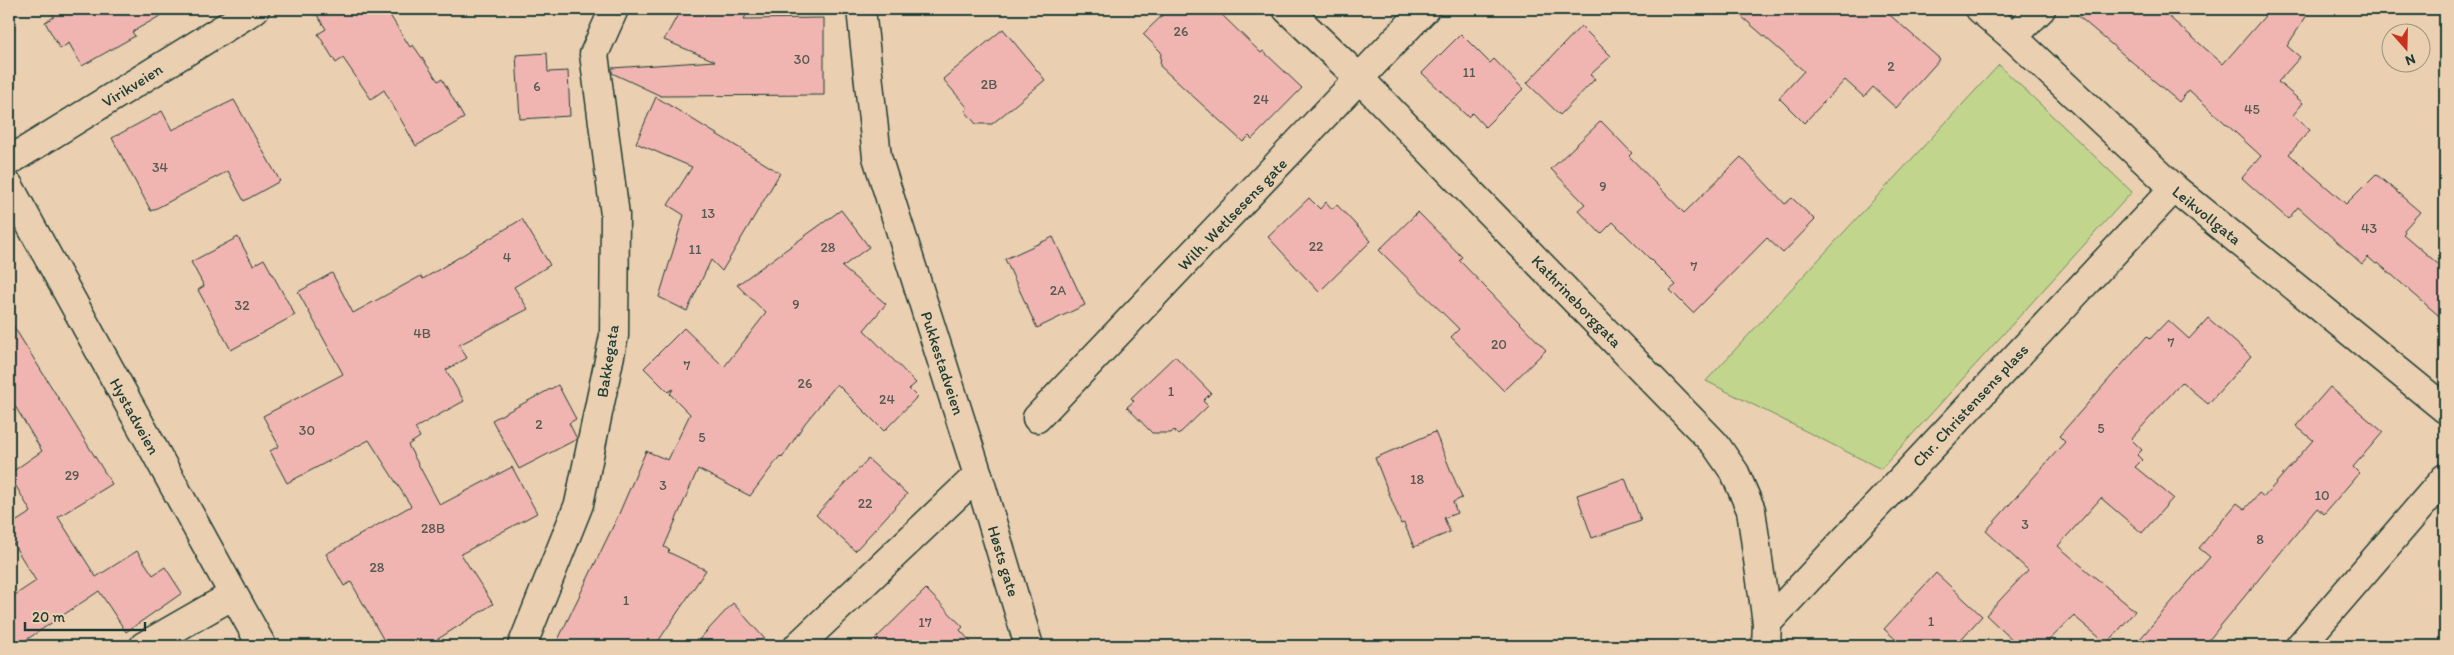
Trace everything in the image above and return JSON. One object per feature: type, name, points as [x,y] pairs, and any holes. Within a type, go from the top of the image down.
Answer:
[{"type":"street","name":"Virikveien","points":[[9,160],[255,9]]},
{"type":"street","name":"Bakkegata","points":[[522,646],[579,504],[614,336],[614,215],[594,54],[614,9]]},
{"type":"street","name":"Pukkestadveien","points":[[861,9],[877,157],[978,475]]},
{"type":"street","name":"Kathrineborggata","points":[[1287,9],[1360,79],[1715,444],[1735,473],[1751,510],[1766,634]]},
{"type":"street","name":"Wilh. Wetlsesens gate","points":[[1037,418],[1425,9]]},
{"type":"street","name":"Leikvollgata","points":[[1980,9],[2013,37],[2174,188],[2445,409]]},
{"type":"street","points":[[2013,37],[2040,9]]},
{"type":"street","name":"Hystadveien","points":[[9,186],[262,646]]},
{"type":"street","name":"Chr. Christensens plass","points":[[1766,634],[2174,188]]},
{"type":"street","points":[[798,646],[978,475]]},
{"type":"street","name":"Høsts gate","points":[[978,475],[1029,646]]},
{"type":"street","points":[[2300,646],[2445,478]]},
{"type":"street","points":[[144,646],[233,595]]},
{"type":"green space","points":[[1999,65],[2132,192],[1881,469],[1706,381]]},
{"type":"building","points":[[50,9],[172,9],[132,32],[135,36],[82,66],[69,43],[60,49],[45,22],[54,17]]},
{"type":"building","points":[[313,9],[386,9],[410,47],[413,45],[438,81],[442,79],[464,118],[416,146],[384,90],[371,99],[343,58],[336,63],[318,34],[326,29]]},
{"type":"building","points":[[681,9],[749,9],[744,19],[824,18],[824,95],[661,96],[612,73],[612,68],[715,61],[664,40]]},
{"type":"building","points":[[1169,9],[1216,9],[1261,53],[1263,51],[1302,88],[1252,139],[1249,136],[1243,142],[1160,66],[1161,52],[1143,34]]},
{"type":"building","points":[[1733,9],[1883,9],[1940,59],[1896,108],[1873,87],[1864,97],[1845,80],[1804,123],[1779,98],[1804,71]]},
{"type":"building","points":[[2070,9],[2160,9],[2223,64],[2271,9],[2311,9],[2287,46],[2300,57],[2278,82],[2303,103],[2293,115],[2310,130],[2289,154],[2346,204],[2376,174],[2420,212],[2404,230],[2403,234],[2445,270],[2445,321],[2378,263],[2376,264],[2368,257],[2362,264],[2298,207],[2288,219],[2242,178],[2261,156],[2189,90],[2179,102]]},
{"type":"building","points":[[1581,26],[1611,56],[1590,75],[1595,79],[1560,115],[1527,83]]},
{"type":"building","points":[[1003,29],[1045,80],[992,124],[976,124],[966,112],[967,107],[943,79]]},
{"type":"building","points":[[1461,34],[1490,63],[1494,59],[1523,89],[1485,127],[1472,113],[1468,117],[1422,73]]},
{"type":"building","points":[[547,53],[548,72],[568,71],[570,116],[520,119],[516,55]]},
{"type":"building","points":[[656,97],[780,173],[722,271],[711,260],[687,311],[659,297],[684,215],[668,205],[692,167],[636,143]]},
{"type":"building","points":[[234,100],[280,181],[244,201],[228,171],[151,211],[112,138],[162,111],[172,130]]},
{"type":"building","points":[[1601,121],[1632,153],[1629,156],[1684,213],[1741,157],[1785,204],[1792,198],[1815,220],[1783,253],[1767,238],[1693,313],[1670,290],[1676,285],[1613,222],[1601,234],[1578,210],[1585,204],[1551,169]]},
{"type":"building","points":[[1309,198],[1320,209],[1326,202],[1332,209],[1337,205],[1371,241],[1319,292],[1268,237]]},
{"type":"building","points":[[841,210],[869,247],[842,267],[886,304],[864,330],[916,383],[909,389],[917,397],[884,431],[837,384],[805,423],[782,458],[780,456],[750,496],[698,469],[664,547],[670,550],[668,552],[706,570],[655,646],[555,646],[618,516],[646,451],[668,460],[690,414],[670,394],[673,389],[668,392],[644,368],[684,328],[724,367],[766,313],[737,285]]},
{"type":"building","points":[[1418,212],[1462,257],[1459,260],[1546,350],[1504,391],[1451,337],[1459,329],[1379,250]]},
{"type":"building","points":[[522,219],[550,265],[514,287],[528,309],[459,345],[467,358],[446,370],[464,401],[415,428],[420,437],[408,445],[440,505],[512,467],[537,513],[461,554],[493,604],[427,646],[387,646],[351,582],[344,586],[326,554],[411,506],[369,440],[287,483],[270,451],[279,446],[263,416],[343,374],[298,292],[332,273],[353,313],[421,276],[423,279]]},
{"type":"building","points":[[238,237],[253,265],[264,259],[295,315],[231,350],[198,290],[204,286],[191,262]]},
{"type":"building","points":[[1053,237],[1085,305],[1037,328],[1005,259]]},
{"type":"building","points":[[2208,318],[2251,356],[2208,404],[2182,382],[2131,439],[2142,450],[2137,455],[2142,460],[2135,467],[2173,498],[2142,533],[2101,498],[2058,546],[2135,611],[2107,644],[2074,616],[2043,646],[2019,646],[1986,615],[2028,570],[1986,531],[2065,442],[2059,436],[2147,336],[2150,339],[2168,320],[2189,339]]},
{"type":"building","points":[[9,319],[112,484],[58,517],[96,577],[137,551],[153,575],[165,567],[182,593],[126,632],[99,591],[17,646],[9,646],[9,599],[36,581],[9,537],[9,526],[31,512],[9,474],[42,451],[9,396]]},
{"type":"building","points":[[1175,356],[1211,393],[1203,401],[1208,406],[1178,435],[1174,430],[1171,433],[1152,433],[1127,407],[1134,401],[1131,398]]},
{"type":"building","points":[[558,385],[576,419],[569,423],[577,439],[519,469],[492,420]]},
{"type":"building","points":[[2330,387],[2383,432],[2353,467],[2359,473],[2324,514],[2317,508],[2204,646],[2134,646],[2210,557],[2199,548],[2237,503],[2245,509],[2259,493],[2264,497],[2313,440],[2296,426]]},
{"type":"building","points":[[1435,432],[1462,498],[1453,502],[1457,513],[1444,518],[1450,532],[1414,547],[1404,523],[1401,524],[1375,458]]},
{"type":"building","points":[[868,459],[907,494],[855,551],[816,515]]},
{"type":"building","points":[[1625,478],[1641,521],[1592,538],[1577,495]]},
{"type":"building","points":[[1936,573],[1982,616],[1955,646],[1903,646],[1884,629]]},
{"type":"building","points":[[926,589],[963,627],[960,630],[974,646],[868,646]]},
{"type":"building","points":[[733,603],[771,646],[693,646]]}]
